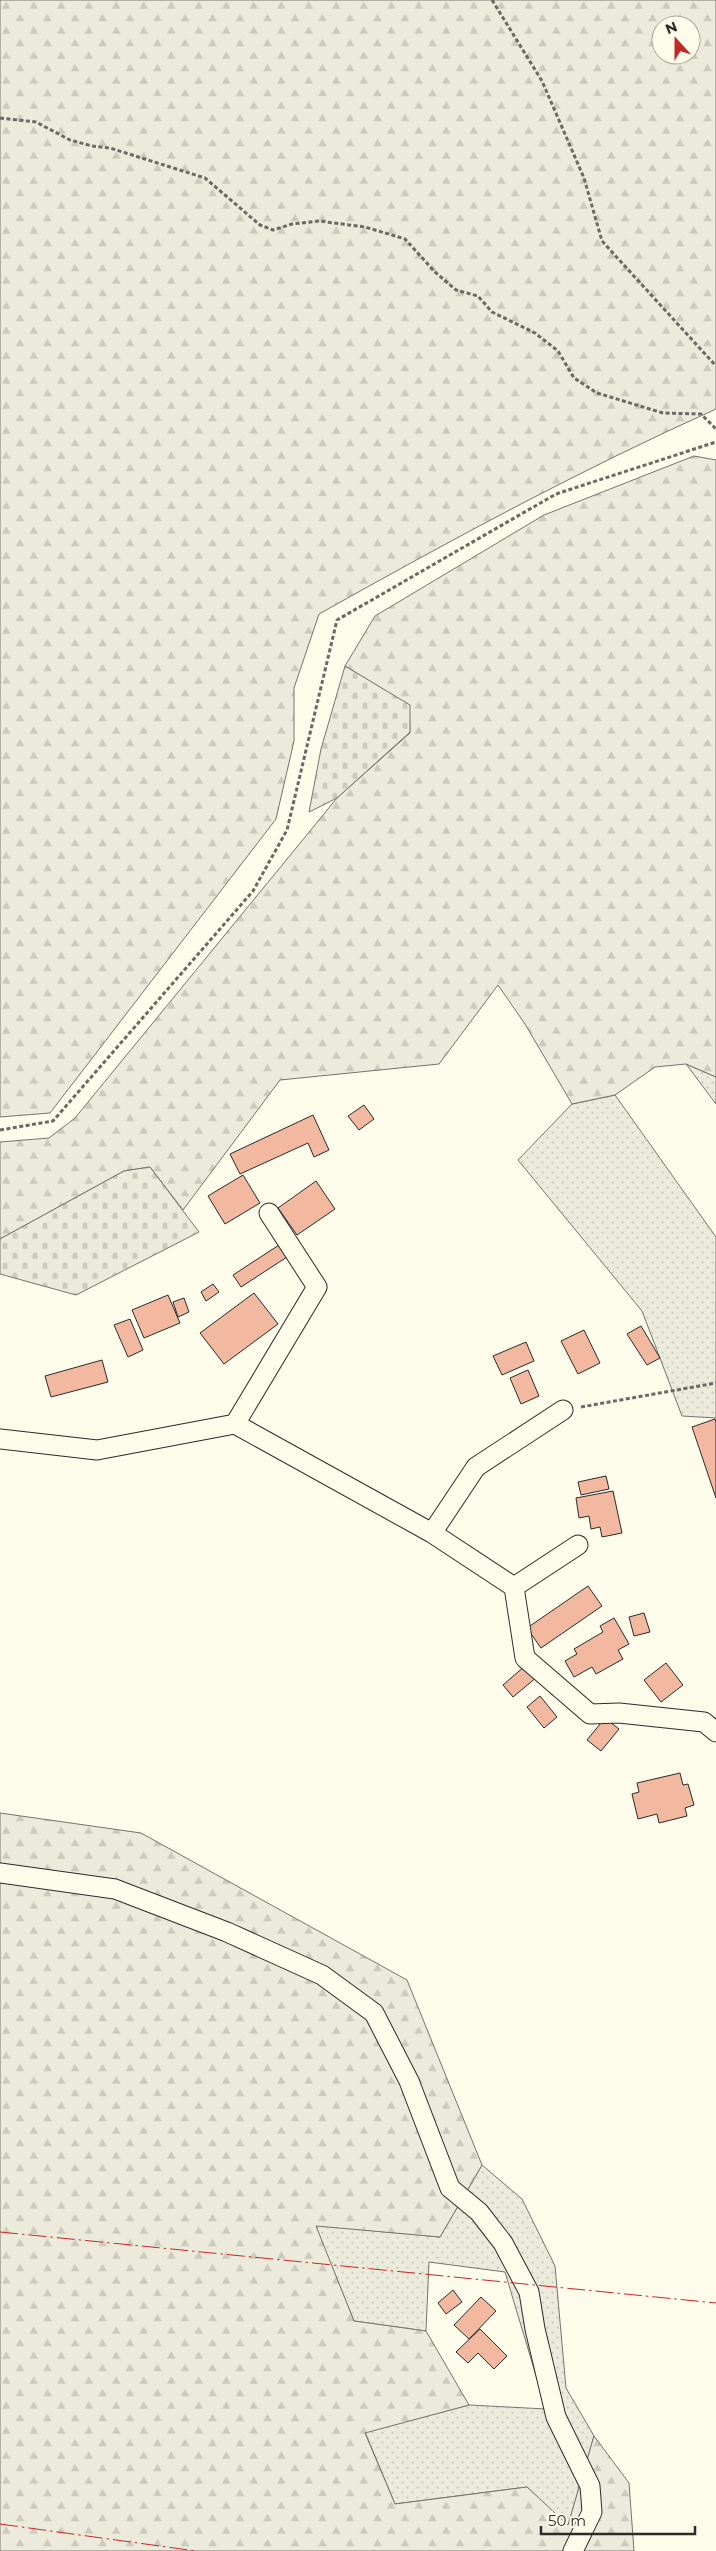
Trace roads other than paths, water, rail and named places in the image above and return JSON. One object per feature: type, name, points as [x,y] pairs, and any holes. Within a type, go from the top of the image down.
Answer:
[{"type":"street","points":[[236,1424],[317,1287],[269,1213]]},
{"type":"street","points":[[432,1533],[476,1467],[563,1410]]},
{"type":"street","points":[[0,1439],[97,1450],[236,1424],[432,1533],[514,1587],[525,1658],[590,1714],[619,1713],[704,1722],[716,1732]]},
{"type":"street","points":[[514,1587],[578,1544]]},
{"type":"street","points":[[0,1873],[115,1889],[124,1892],[228,1932],[322,1975],[374,2013],[409,2081],[450,2188],[479,2212],[503,2243],[529,2292],[535,2329],[556,2417],[590,2486],[592,2512],[573,2551]]}]
